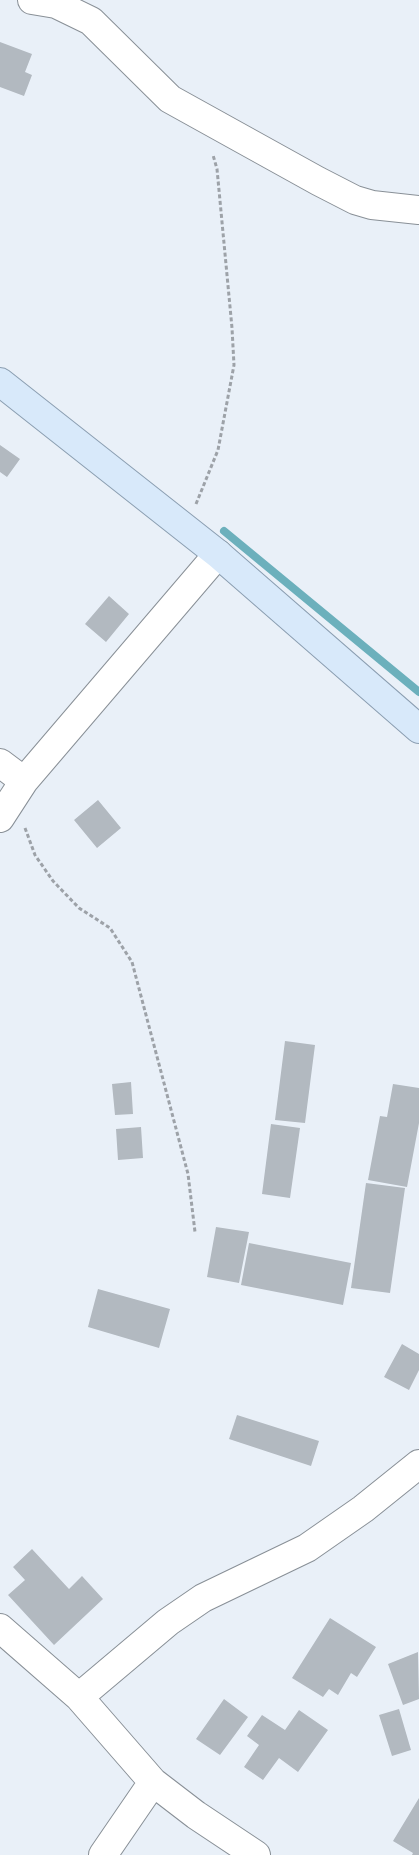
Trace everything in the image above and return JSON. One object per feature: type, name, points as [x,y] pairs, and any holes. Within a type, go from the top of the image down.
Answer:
[{"type":"main road","points":[[0,382],[218,554],[419,729]]},
{"type":"street","points":[[32,0],[56,4],[91,21],[170,99],[318,181],[355,200],[372,205],[419,210]]},
{"type":"street","points":[[0,818],[21,786],[218,554]]},
{"type":"street","points":[[0,763],[21,786]]},
{"type":"street","points":[[79,1697],[168,1622],[203,1598],[307,1548],[363,1509],[419,1464]]},
{"type":"street","points":[[0,1628],[79,1697],[153,1782],[196,1815],[256,1855]]},
{"type":"street","points":[[103,1855],[153,1782]]},
{"type":"path","points":[[187,530],[204,481],[218,450],[234,365],[217,169],[213,153]]},
{"type":"path","points":[[21,786],[25,827],[35,855],[53,882],[79,908],[110,928],[132,962],[188,1174],[195,1232]]},
{"type":"building","points":[[0,42],[32,54],[25,72],[32,75],[24,96],[0,87]]},
{"type":"building","points":[[0,445],[20,459],[7,477],[0,472]]},
{"type":"building","points":[[109,596],[129,614],[106,642],[85,624]]},
{"type":"building","points":[[98,800],[121,828],[97,848],[74,820]]},
{"type":"building","points":[[285,1041],[315,1045],[305,1123],[275,1120]]},
{"type":"building","points":[[131,1082],[133,1114],[115,1115],[112,1084]]},
{"type":"building","points":[[393,1084],[419,1088],[419,1123],[407,1187],[368,1180],[380,1116],[387,1117]]},
{"type":"building","points":[[271,1124],[300,1128],[290,1198],[262,1194]]},
{"type":"building","points":[[141,1127],[143,1158],[118,1160],[116,1129]]},
{"type":"building","points":[[366,1183],[405,1188],[390,1293],[351,1288]]},
{"type":"building","points":[[216,1227],[249,1232],[239,1283],[207,1277]]},
{"type":"building","points":[[249,1243],[351,1263],[343,1305],[241,1285]]},
{"type":"building","points":[[98,1289],[170,1309],[159,1348],[88,1327]]},
{"type":"building","points":[[402,1344],[419,1354],[419,1370],[409,1390],[384,1377]]},
{"type":"building","points":[[237,1415],[319,1441],[311,1466],[229,1439]]},
{"type":"building","points":[[32,1549],[69,1589],[82,1576],[103,1599],[54,1645],[8,1595],[25,1580],[13,1567]]},
{"type":"building","points":[[330,1618],[376,1647],[357,1677],[351,1673],[338,1695],[329,1689],[323,1697],[292,1678]]},
{"type":"building","points":[[418,1652],[419,1699],[403,1705],[388,1664]]},
{"type":"building","points":[[224,1699],[248,1717],[220,1755],[196,1739]]},
{"type":"building","points":[[399,1709],[411,1750],[392,1756],[379,1715]]},
{"type":"building","points":[[299,1710],[328,1730],[298,1772],[279,1758],[263,1780],[244,1767],[259,1745],[247,1736],[262,1715],[285,1730]]},
{"type":"building","points":[[419,1798],[419,1855],[412,1855],[413,1853],[393,1841]]},
{"type":"waterway","points":[[224,531],[419,692]]}]
